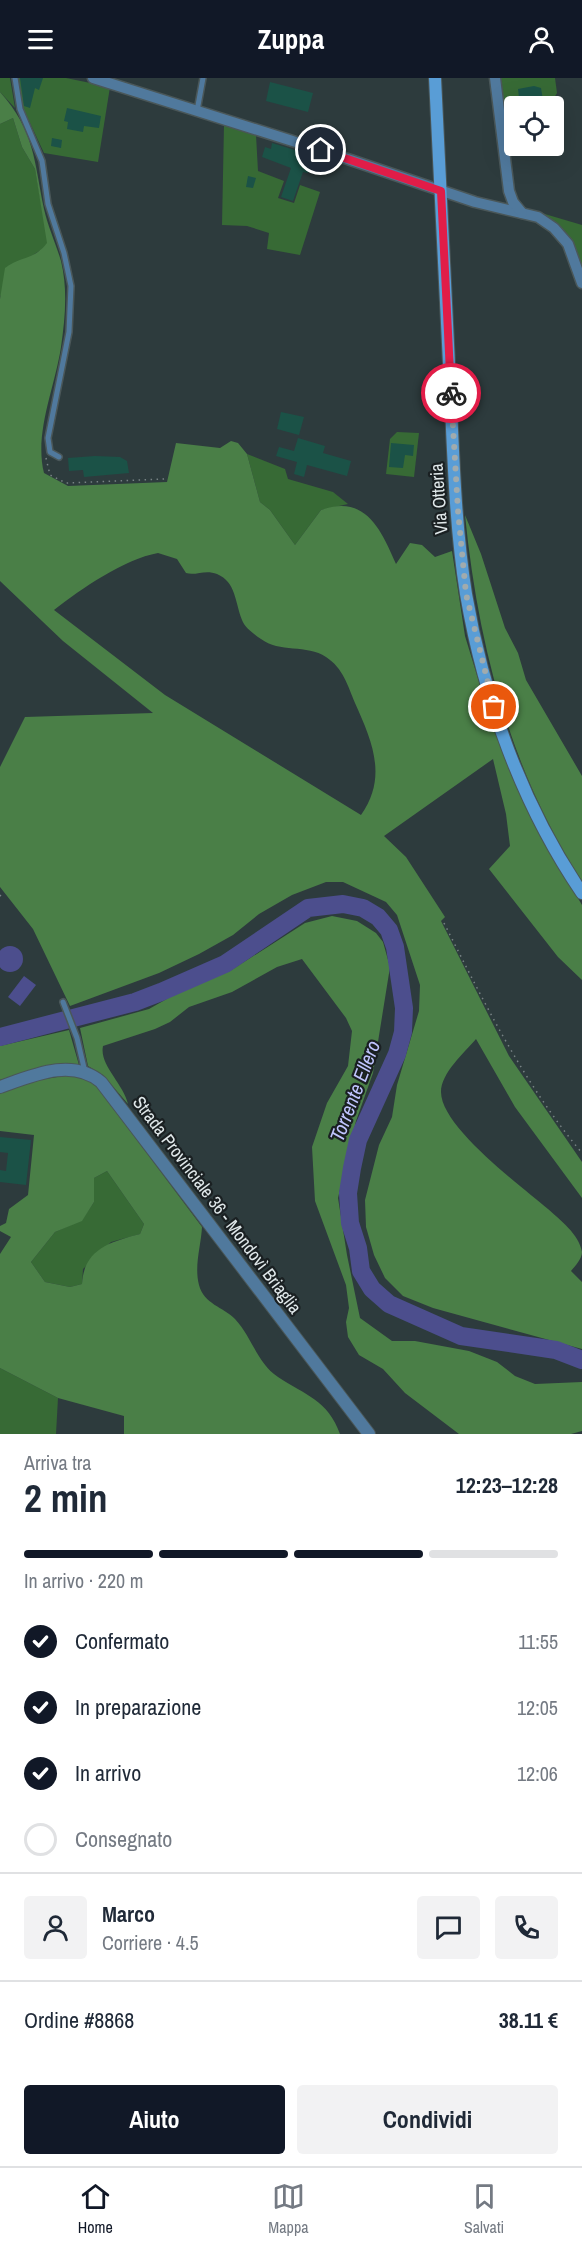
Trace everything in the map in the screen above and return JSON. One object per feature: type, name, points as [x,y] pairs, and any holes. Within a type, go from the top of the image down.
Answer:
[{"type":"main road","name":"Via Otteria","points":[[435,78],[458,511],[466,594],[482,666],[505,740],[544,828],[582,893]]},
{"type":"street","points":[[93,78],[490,207],[538,217],[561,235],[571,250],[582,283]]},
{"type":"street","points":[[495,78],[509,191],[522,213]]},
{"type":"street","points":[[0,1086],[55,1070],[85,1072]]},
{"type":"street","name":"Strada Provinciale 36 - Mondovì Briaglia","points":[[85,1072],[96,1077],[107,1089],[369,1434]]},
{"type":"lane","points":[[15,78],[20,109],[42,161],[48,204],[64,253],[71,286],[66,355],[48,446],[50,452],[59,457]]},
{"type":"lane","points":[[197,111],[203,78]]},
{"type":"lane","points":[[63,1002],[77,1038],[85,1072]]},
{"type":"path","points":[[48,446],[46,467],[50,474],[66,483],[165,479]]},
{"type":"path","points":[[444,923],[510,1051],[555,1119],[582,1153]]},
{"type":"green space","points":[[0,78],[10,78],[15,108],[0,92]]},
{"type":"green space","points":[[18,78],[66,78],[110,87],[98,162],[44,153],[22,106]]},
{"type":"green space","points":[[499,78],[555,78],[557,93],[555,96],[504,96],[504,116]]},
{"type":"green space","points":[[0,92],[12,106],[27,134],[46,216],[63,272],[64,326],[43,426],[44,473],[68,486],[167,482],[176,443],[220,448],[231,441],[238,443],[247,454],[260,502],[270,510],[295,545],[321,510],[337,506],[361,511],[370,518],[378,528],[396,564],[410,543],[422,545],[435,557],[452,551],[465,636],[493,728],[536,828],[582,905],[582,980],[558,957],[489,869],[510,846],[506,814],[493,759],[384,836],[406,857],[445,917],[441,921],[509,1056],[582,1162],[582,1198],[515,1107],[476,1039],[445,1078],[441,1092],[444,1106],[454,1122],[484,1155],[548,1209],[577,1239],[582,1255],[571,1271],[582,1282],[582,1349],[433,1308],[403,1296],[385,1278],[374,1255],[366,1227],[365,1200],[379,1145],[392,1117],[397,1085],[419,1011],[420,985],[397,915],[386,902],[343,882],[326,882],[292,895],[259,914],[233,935],[199,954],[159,973],[70,1006],[33,929],[0,887],[0,767],[25,717],[153,713],[63,641],[0,581],[0,299],[5,268],[32,255],[47,243],[35,169],[22,147],[13,118],[0,124]],"holes":[[[158,553],[177,559],[186,573],[213,573],[228,582],[234,593],[243,623],[261,639],[276,646],[318,653],[337,666],[367,731],[374,759],[374,787],[361,815],[165,695],[54,610],[90,584],[131,561]]]},
{"type":"green space","points":[[13,118],[22,147],[35,169],[48,243],[23,261],[14,271],[0,299],[0,124]]},
{"type":"green space","points":[[224,125],[256,135],[258,171],[284,181],[278,198],[294,203],[300,185],[320,192],[300,255],[267,249],[269,233],[247,226],[222,225]]},
{"type":"green space","points":[[538,212],[582,225],[582,270]]},
{"type":"green space","points":[[397,432],[419,433],[414,477],[386,474],[390,439]]},
{"type":"green space","points":[[247,454],[285,469],[288,479],[333,492],[348,504],[321,510],[295,545],[270,510],[260,502]]},
{"type":"green space","points":[[465,515],[481,554],[505,628],[518,653],[526,680],[582,776],[582,881],[535,796],[501,705],[479,611]]},
{"type":"green space","points":[[332,916],[357,921],[376,933],[383,942],[390,967],[373,1073],[356,1121],[338,1198],[360,1318],[392,1341],[415,1341],[469,1351],[497,1362],[515,1376],[535,1384],[582,1382],[582,1431],[571,1434],[459,1434],[405,1393],[383,1369],[359,1355],[348,1337],[346,1322],[349,1308],[346,1285],[315,1201],[312,1147],[327,1103],[348,1066],[352,1031],[346,1018],[302,959],[277,967],[232,992],[189,1007],[170,1022],[155,1029],[103,1046],[108,1067],[128,1104],[103,1075],[88,1066],[80,1028],[149,1009],[179,992],[230,971],[305,923]]},
{"type":"green space","points":[[69,1030],[79,1065],[21,1073],[0,1080],[0,1046]]},
{"type":"green space","points":[[70,1075],[87,1079],[98,1088],[202,1227],[197,1271],[199,1285],[205,1297],[235,1319],[271,1371],[315,1400],[329,1413],[340,1434],[124,1434],[124,1416],[58,1398],[0,1368],[0,1254],[11,1237],[0,1231],[0,1226],[6,1223],[9,1209],[28,1195],[34,1135],[0,1131],[0,1093],[32,1081]],"holes":[[[107,1171],[144,1224],[140,1234],[109,1244],[93,1255],[84,1272],[82,1284],[70,1287],[45,1282],[31,1262],[55,1232],[82,1221],[94,1202],[94,1178]]]},
{"type":"green space","points":[[107,1171],[144,1224],[140,1234],[111,1242],[83,1269],[82,1284],[70,1287],[45,1282],[31,1262],[55,1232],[82,1220],[94,1202],[94,1178]]},
{"type":"green space","points":[[0,1368],[58,1398],[56,1434],[0,1434]]},
{"type":"shaded area","points":[[5,947],[15,947],[22,954],[22,964],[15,971],[5,971],[-1,965],[-1,953]]},
{"type":"shaded area","points":[[24,976],[36,985],[20,1006],[8,997]]},
{"type":"building","points":[[20,78],[43,78],[39,90],[35,88],[30,108],[24,106]]},
{"type":"building","points":[[270,82],[313,93],[308,112],[266,101]]},
{"type":"building","points":[[534,86],[541,88],[542,96],[519,96],[518,89]]},
{"type":"building","points":[[67,108],[101,116],[99,128],[84,126],[83,132],[67,129],[68,122],[64,121]]},
{"type":"building","points":[[52,138],[62,140],[61,148],[51,146]]},
{"type":"building","points":[[272,143],[324,159],[319,171],[310,168],[308,173],[303,172],[293,201],[281,197],[291,168],[262,157],[265,147],[271,149]]},
{"type":"building","points":[[248,176],[256,178],[253,188],[246,187]]},
{"type":"building","points":[[281,412],[304,417],[299,435],[277,429]]},
{"type":"building","points":[[298,438],[325,446],[323,453],[351,461],[347,476],[307,465],[304,477],[294,474],[297,462],[276,456],[279,447],[294,451]]},
{"type":"building","points":[[391,443],[414,445],[413,456],[405,455],[403,468],[389,467]]},
{"type":"building","points":[[120,457],[127,461],[129,473],[84,477],[83,470],[69,471],[68,458]]},
{"type":"building","points":[[0,1137],[31,1140],[26,1185],[0,1182],[0,1170],[6,1171],[8,1153],[0,1152]]},
{"type":"waterway","name":"Torrente Ellero","points":[[0,1037],[135,1002],[161,992],[225,964],[308,908],[343,904],[363,908],[378,917],[389,930],[395,947],[404,1008],[403,1032],[397,1054],[358,1140],[352,1168],[348,1193],[350,1223],[358,1248],[361,1271],[372,1289],[389,1304],[461,1336],[556,1350],[582,1360]]},
{"type":"way so far","points":[[451,393],[461,555],[466,594],[494,707]]},
{"type":"route","points":[[321,150],[441,191],[451,393]]}]
